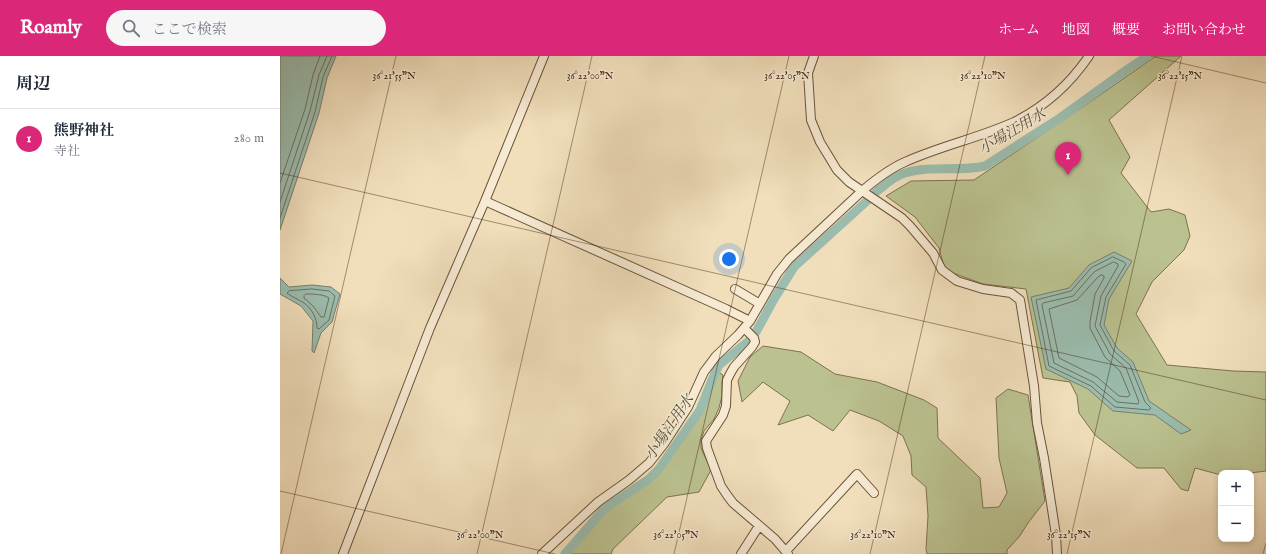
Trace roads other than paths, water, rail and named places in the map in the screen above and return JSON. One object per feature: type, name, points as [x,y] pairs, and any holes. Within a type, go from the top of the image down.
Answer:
[{"type":"street","points":[[343,554],[430,328],[485,201],[544,56]]},
{"type":"street","points":[[814,56],[808,73],[811,120],[820,142],[837,170],[849,182],[906,222],[933,253],[942,270],[957,281],[983,290],[1011,293],[1020,300],[1034,386],[1037,423],[1056,535],[1057,554]]},
{"type":"street","points":[[542,554],[598,502],[629,480],[650,462],[664,444],[688,407],[704,372],[716,356],[750,321],[777,274],[789,259],[874,180],[904,162],[1014,122],[1056,94],[1070,81],[1089,56]]},
{"type":"street","points":[[485,201],[729,310],[750,321]]},
{"type":"street","points":[[735,290],[760,304]]},
{"type":"street","points":[[744,328],[754,338],[755,342],[752,348],[734,367],[730,374],[727,380],[726,406],[723,415],[706,440],[709,454],[721,486],[733,503],[775,539],[787,553],[856,474],[874,493]]},
{"type":"street","points":[[741,554],[759,526]]},
{"type":"water","points":[[280,56],[336,56],[327,78],[319,113],[280,230]]},
{"type":"water","points":[[1114,252],[1132,261],[1109,299],[1104,325],[1117,348],[1133,362],[1149,401],[1191,430],[1181,434],[1155,415],[1113,411],[1088,389],[1046,369],[1031,297],[1069,288],[1089,265]]},
{"type":"water","points":[[280,278],[289,287],[312,285],[331,287],[340,294],[332,322],[321,333],[314,353],[312,351],[313,321],[301,306],[280,294]]},
{"type":"waterway","name":"小場江用水","points":[[876,192],[897,176],[905,173],[925,169],[975,168],[985,166],[1060,118],[1148,56]]},
{"type":"waterway","name":"小場江用水","points":[[756,332],[794,267],[868,200]]},
{"type":"waterway","name":"小場江用水","points":[[565,554],[604,509],[649,479],[659,469],[700,410],[719,365],[750,340]]},
{"type":"place","name":"熊野神社","points":[[1068,175]]}]
